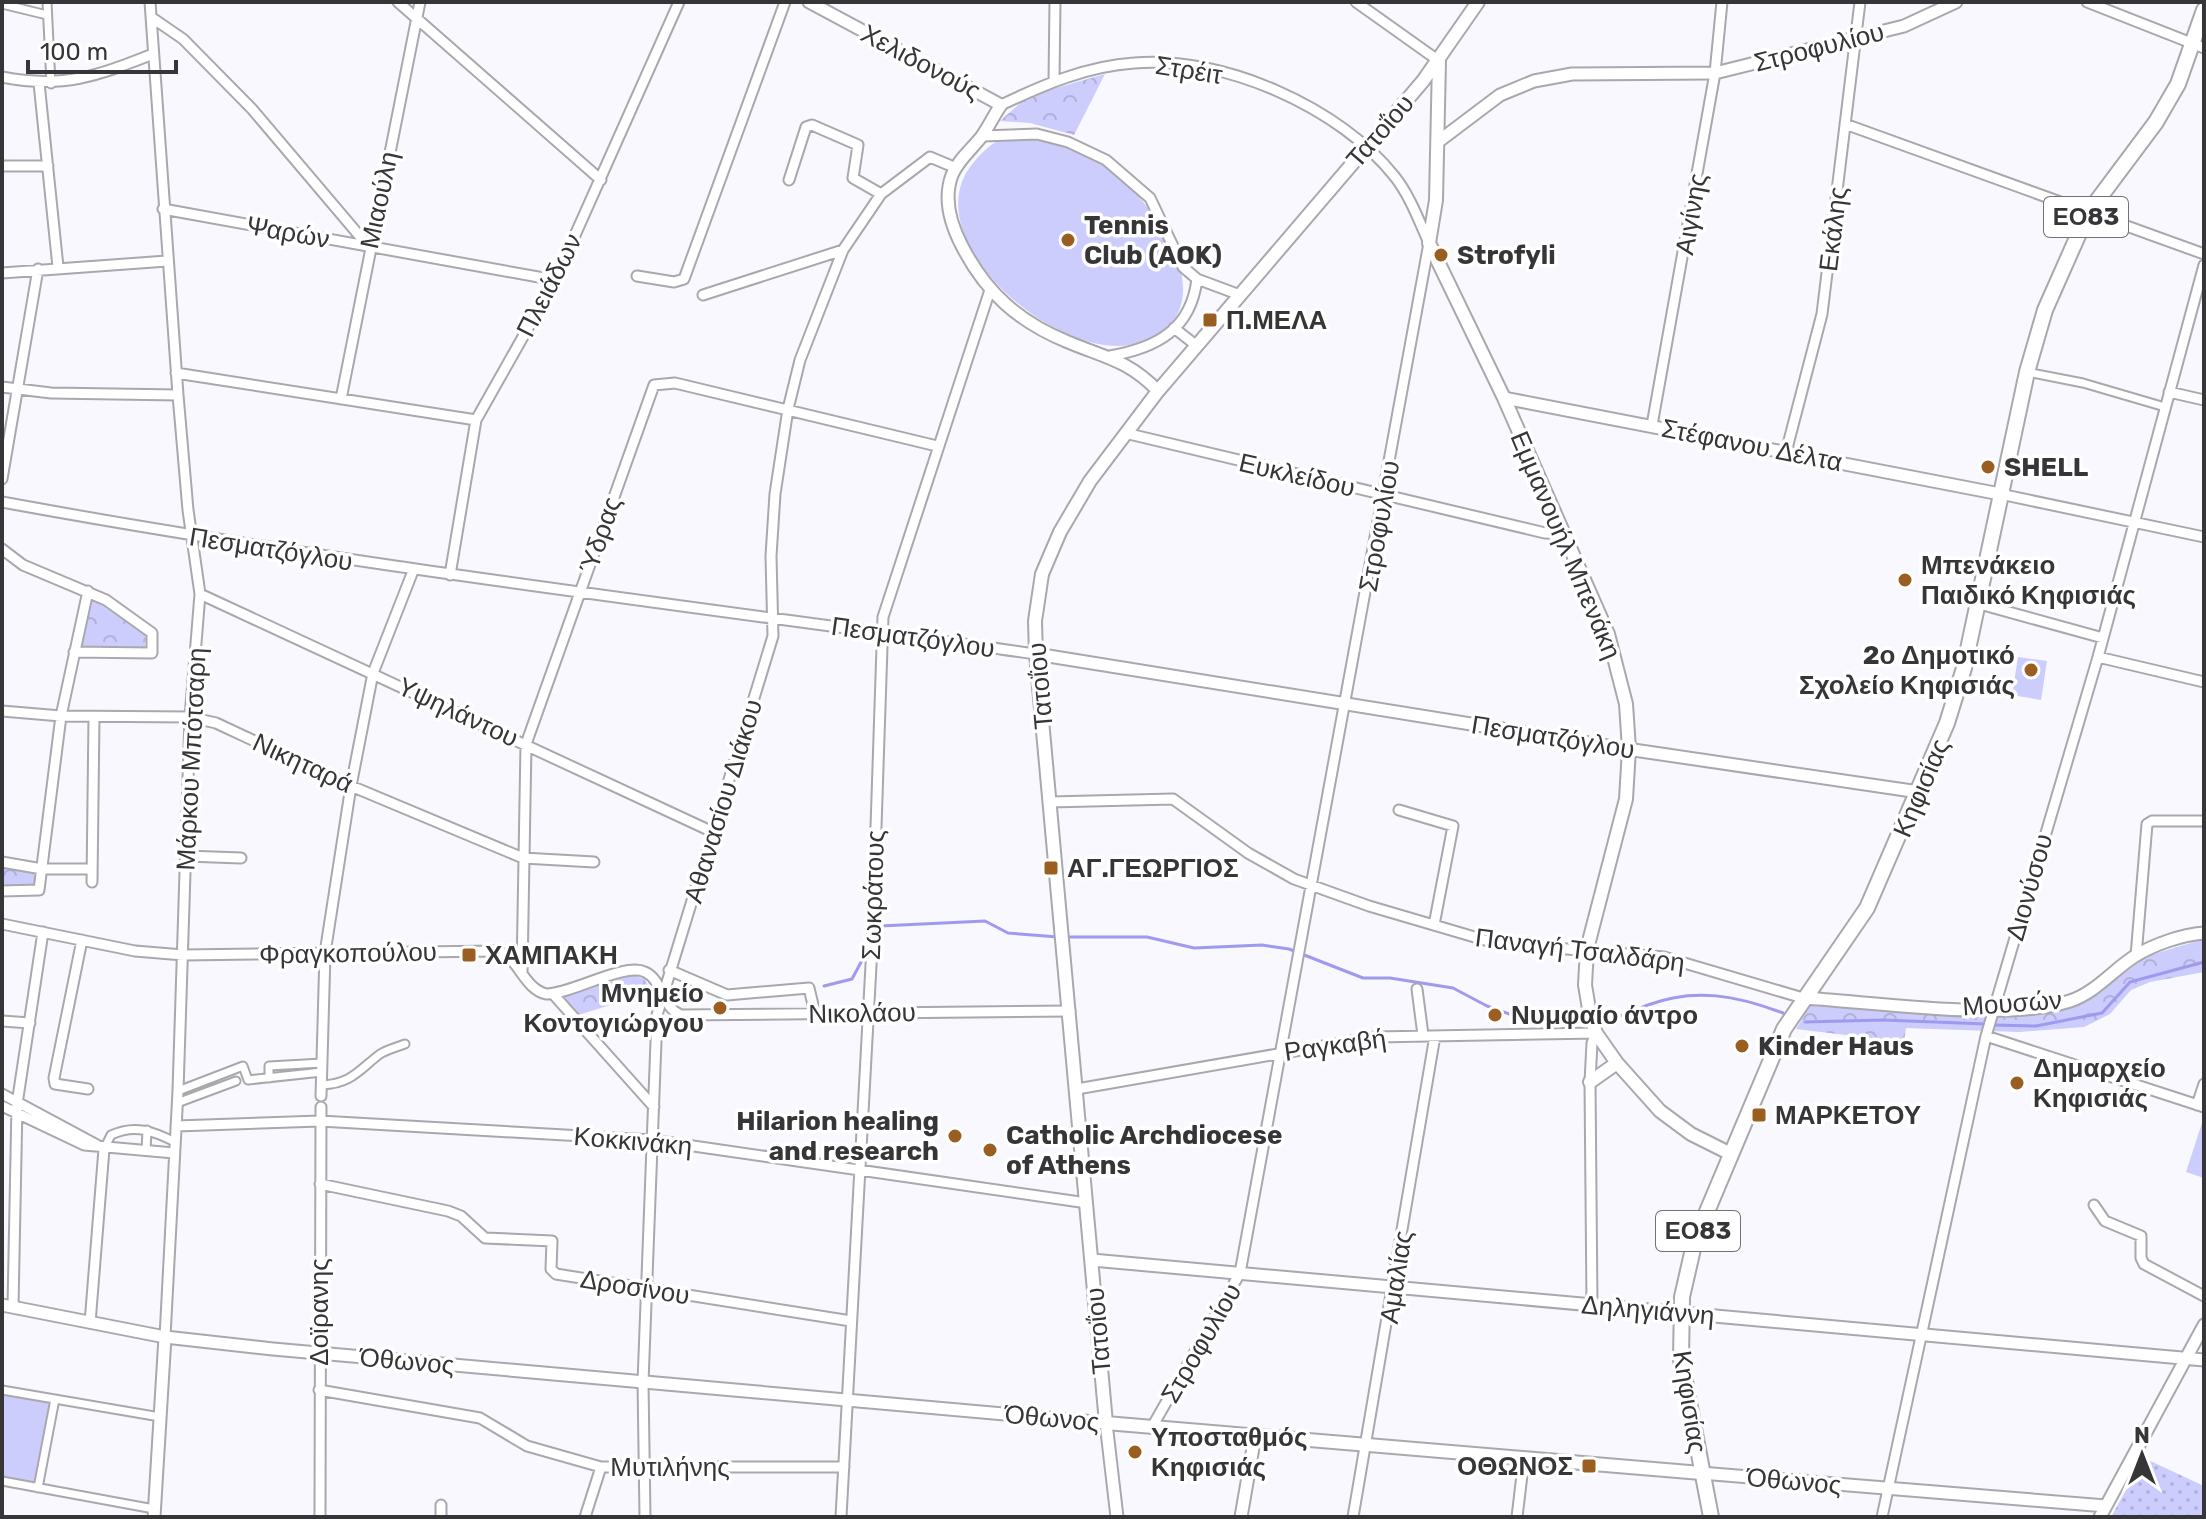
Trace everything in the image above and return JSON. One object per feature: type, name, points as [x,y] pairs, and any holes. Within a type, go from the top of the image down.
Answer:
[{"type":"main road","name":"Τατοΐου","points":[[1106,1423],[1036,654],[1039,586],[1052,548],[1074,505],[1125,433],[1439,61],[1478,2]]},
{"type":"main road","name":"Κηφισίας","points":[[1711,1517],[1684,1383],[1680,1313],[1695,1240],[1729,1153],[1789,1021],[1867,908],[1919,792],[1956,700],[2027,372],[2049,299],[2088,213],[2163,111],[2199,46],[2204,10]]},
{"type":"main road","points":[[1439,61],[1439,141]]},
{"type":"main road","name":"Στροφυλίου","points":[[1429,243],[1436,200],[1439,141]]},
{"type":"main road","name":"Εμμανουήλ Μπενάκη","points":[[1429,243],[1504,398],[1616,658],[1629,722],[1625,805],[1587,949],[1585,985],[1590,1015],[1596,1033],[1617,1063],[1677,1125],[1729,1153]]},
{"type":"main road","points":[[1590,1082],[1617,1063]]},
{"type":"main road","name":"Όθωνος","points":[[1106,1423],[1701,1473]]},
{"type":"street","points":[[47,2],[51,84]]},
{"type":"street","name":"Μάρκου Μπότσαρη","points":[[150,2],[176,373],[191,537],[200,594],[190,717],[178,1091],[154,1513]]},
{"type":"street","points":[[398,2],[601,180]]},
{"type":"street","name":"Μιαούλη","points":[[341,399],[420,2]]},
{"type":"street","name":"Πλειάδων","points":[[450,575],[476,420],[555,280],[679,2]]},
{"type":"street","points":[[637,276],[674,282],[684,279],[785,2]]},
{"type":"street","name":"Χελιδονούς","points":[[809,2],[1001,105],[982,136]]},
{"type":"street","points":[[1054,80],[1055,2]]},
{"type":"street","points":[[1356,2],[1439,61]]},
{"type":"street","name":"Αιγίνης","points":[[1652,425],[1715,73],[1722,2]]},
{"type":"street","name":"Εκάλης","points":[[1786,452],[1822,314],[1860,2]]},
{"type":"street","name":"Στροφυλίου","points":[[1439,141],[1500,95],[1547,78],[1715,73],[1927,18],[1956,2]]},
{"type":"street","points":[[2087,2],[2199,46]]},
{"type":"street","points":[[2,4],[47,15]]},
{"type":"street","points":[[151,17],[183,39],[252,109],[369,247]]},
{"type":"street","points":[[2,77],[51,84],[87,79],[153,54]]},
{"type":"street","name":"Στρέιτ","points":[[1001,105],[1054,80],[1133,63],[1183,65],[1292,97],[1338,122],[1366,147]]},
{"type":"street","points":[[39,83],[58,267]]},
{"type":"street","points":[[1845,124],[2204,254]]},
{"type":"street","points":[[789,180],[806,127],[812,125],[858,145],[853,178],[881,194]]},
{"type":"street","points":[[1158,391],[1128,364],[1071,343],[1022,320],[990,290],[955,231],[948,197],[956,168],[982,136],[1027,132],[1048,136],[1086,149],[1118,168],[1150,198],[1183,267],[1197,279],[1240,295]]},
{"type":"street","name":"Εμμανουήλ Μπενάκη","points":[[1366,147],[1398,181],[1429,243]]},
{"type":"street","name":"Αθανασίου Διάκου","points":[[645,1517],[643,1382],[657,1015],[767,661],[775,617],[772,527],[788,409],[800,360],[843,250],[881,194],[930,157],[956,168]]},
{"type":"street","points":[[2,166],[48,166]]},
{"type":"street","name":"Ψαρών","points":[[163,209],[555,280]]},
{"type":"street","name":"Στροφυλίου","points":[[1152,1427],[1240,1273],[1429,243]]},
{"type":"street","points":[[703,295],[843,250]]},
{"type":"street","points":[[2,273],[167,261]]},
{"type":"street","name":"Διονύσου","points":[[1882,1517],[1987,1033],[2098,657],[2204,265]]},
{"type":"street","points":[[2,479],[38,269]]},
{"type":"street","points":[[1110,356],[1146,350],[1174,328],[1191,305],[1197,279]]},
{"type":"street","name":"Σωκράτους","points":[[841,1517],[872,947],[885,603],[990,290]]},
{"type":"street","points":[[1174,328],[1197,346]]},
{"type":"street","points":[[2027,372],[2083,383],[2165,407]]},
{"type":"street","points":[[176,373],[476,420]]},
{"type":"street","name":"Ύδρας","points":[[522,973],[526,744],[654,385],[675,383],[937,446]]},
{"type":"street","points":[[2,387],[138,397],[178,395]]},
{"type":"street","points":[[2169,392],[2204,400]]},
{"type":"street","name":"Στέφανου Δέλτα","points":[[1504,398],[2000,494]]},
{"type":"street","name":"Ευκλείδου","points":[[1125,433],[1564,534]]},
{"type":"street","points":[[2000,494],[2204,537]]},
{"type":"street","name":"Πεσματζόγλου","points":[[2,502],[191,537],[413,571],[1036,654],[1919,792]]},
{"type":"street","points":[[2,549],[23,565],[88,591],[152,633],[152,653],[74,652]]},
{"type":"street","points":[[405,1044],[380,1054],[353,1078],[322,1090],[325,953],[351,786],[373,673],[413,571]]},
{"type":"street","points":[[2,891],[39,890],[61,716],[88,591]]},
{"type":"street","name":"Υψηλάντου","points":[[200,594],[715,833]]},
{"type":"street","points":[[1976,603],[2103,638]]},
{"type":"street","points":[[2098,657],[2204,682]]},
{"type":"street","name":"Νικηταρά","points":[[2,711],[61,716],[190,717],[216,723],[351,786],[523,858],[594,862]]},
{"type":"street","points":[[92,882],[94,717]]},
{"type":"street","name":"Παναγή Τσαλδάρη","points":[[1050,802],[1173,799],[1248,853],[1312,888],[1495,943],[1673,959],[1800,1002]]},
{"type":"street","points":[[1399,810],[1453,826],[1434,925]]},
{"type":"street","points":[[2136,956],[2147,824],[2204,821]]},
{"type":"street","points":[[186,856],[241,858]]},
{"type":"street","points":[[2,862],[42,869],[92,869]]},
{"type":"street","name":"Φραγκοπούλου","points":[[2,924],[183,955],[498,951],[512,959],[539,992],[553,994],[654,1107]]},
{"type":"street","points":[[5,1307],[17,1109],[43,932]]},
{"type":"street","name":"Μουσών","points":[[1800,1002],[1993,1011],[2073,1000],[2136,956],[2185,935],[2204,933]]},
{"type":"street","points":[[82,940],[54,1078],[55,1084],[88,1089]]},
{"type":"street","points":[[553,994],[637,970],[651,977],[661,996]]},
{"type":"street","points":[[669,970],[727,995],[809,988],[815,1013]]},
{"type":"street","points":[[1417,989],[1423,1035]]},
{"type":"street","name":"Νικολάου","points":[[661,996],[668,1007],[681,1015],[1070,1011]]},
{"type":"street","points":[[2,1021],[30,1023]]},
{"type":"street","points":[[1592,1305],[1590,1082],[1592,1043],[1596,1033]]},
{"type":"street","name":"Ραγκαβή","points":[[1077,1089],[1375,1037],[1596,1033]]},
{"type":"street","points":[[1987,1033],[2200,1106],[2204,1084]]},
{"type":"street","name":"Αμαλίας","points":[[1353,1517],[1395,1287],[1435,1036]]},
{"type":"street","points":[[178,1091],[243,1066],[248,1080],[322,1068]]},
{"type":"street","points":[[177,1103],[236,1081]]},
{"type":"street","points":[[2,1094],[17,1109],[84,1145],[146,1151],[175,1148]]},
{"type":"street","points":[[2,1106],[17,1109]]},
{"type":"street","name":"Δοϊρανης","points":[[320,1517],[321,1107]]},
{"type":"street","name":"Κοκκινάκη","points":[[176,1126],[320,1121],[652,1140],[1087,1203]]},
{"type":"street","points":[[123,1150],[126,1129]]},
{"type":"street","points":[[90,1323],[104,1149],[111,1135],[126,1129],[147,1130],[175,1148]]},
{"type":"street","points":[[146,1151],[147,1130]]},
{"type":"street","name":"Δροσίνου","points":[[320,1184],[448,1211],[461,1216],[485,1238],[552,1241],[551,1269],[556,1274],[851,1321]]},
{"type":"street","points":[[2094,1205],[2105,1221],[2141,1236],[2144,1264],[2204,1296]]},
{"type":"street","name":"Δηληγιάννη","points":[[1092,1260],[2204,1360]]},
{"type":"street","name":"Όθωνος","points":[[5,1307],[165,1337],[1106,1423]]},
{"type":"street","points":[[2103,1512],[2204,1325]]},
{"type":"street","points":[[2,1390],[160,1417]]},
{"type":"street","name":"Μυτιλήνης","points":[[319,1390],[480,1418],[527,1446],[601,1467],[844,1467]]},
{"type":"street","points":[[38,1488],[55,1399]]},
{"type":"street","name":"Τατοΐου","points":[[1106,1423],[1117,1517]]},
{"type":"street","points":[[1241,1517],[1255,1436]]},
{"type":"street","points":[[1517,1517],[1524,1458]]},
{"type":"street","points":[[585,1517],[601,1467]]},
{"type":"street","name":"Όθωνος","points":[[1701,1473],[2103,1512]]},
{"type":"street","points":[[2,1481],[154,1513]]},
{"type":"street","points":[[441,1505],[441,1517]]},
{"type":"green space","points":[[1105,74],[1074,135],[1030,123],[1000,121],[1028,96]]},
{"type":"green space","name":"Tennis Club (AOK)","points":[[1007,137],[1074,150],[1098,162],[1129,186],[1147,207],[1177,257],[1183,283],[1180,307],[1168,327],[1142,342],[1110,346],[1074,337],[1038,318],[1004,291],[978,260],[962,226],[959,193],[974,162],[985,150]]},
{"type":"green space","points":[[90,597],[146,635],[145,647],[78,646]]},
{"type":"green space","points":[[2018,657],[2047,661],[2041,700],[2012,695]]},
{"type":"green space","points":[[2,866],[39,872],[37,887],[2,888]]},
{"type":"green space","points":[[2204,939],[2204,972],[2150,982],[2131,990],[2110,1014],[2084,1027],[2019,1032],[1906,1028],[1904,1042],[1796,1029],[1812,1003],[1997,1014],[2055,1011],[2085,1002],[2147,956]]},
{"type":"green space","points":[[633,975],[644,979],[653,992],[578,1015],[563,997]]},
{"type":"green space","points":[[2204,1124],[2204,1178],[2186,1172]]},
{"type":"green space","points":[[2,1393],[51,1402],[35,1484],[2,1478]]},
{"type":"green space","points":[[2144,1458],[2204,1486],[2204,1517],[2111,1517]]},
{"type":"waterway","points":[[875,931],[880,926],[985,921],[1008,933],[1058,937]]},
{"type":"waterway","points":[[1066,937],[1147,937],[1194,948],[1262,945],[1289,949],[1363,978],[1390,978],[1453,988],[1487,1006],[1526,1020],[1587,1021]]},
{"type":"waterway","points":[[824,986],[852,979],[868,949]]},
{"type":"waterway","points":[[1993,1025],[2036,1026],[2102,1013],[2130,982],[2204,962]]},
{"type":"waterway","points":[[1595,1021],[1616,1017],[1665,999],[1700,995],[1733,998],[1783,1013]]},
{"type":"waterway","points":[[1805,1022],[1883,1020],[1986,1024]]},
{"type":"place","name":"Tennis Club (AOK)","points":[[1068,240]]},
{"type":"place","name":"Strofyli","points":[[1441,255]]},
{"type":"place","name":"Π.ΜΕΛΑ","points":[[1210,320]]},
{"type":"place","name":"SHELL","points":[[1988,467]]},
{"type":"place","name":"Μπενάκειο Παιδικό Κηφισιάς","points":[[1905,580]]},
{"type":"place","name":"2ο Δημοτικό Σχολείο Κηφισιάς","points":[[2031,670]]},
{"type":"place","name":"ΑΓ.ΓΕΩΡΓΙΟΣ","points":[[1051,868]]},
{"type":"place","name":"ΧΑΜΠΑΚΗ","points":[[469,955]]},
{"type":"place","name":"Μνημείο Κοντογιώργου","points":[[720,1008]]},
{"type":"place","name":"Νυμφαίο άντρο","points":[[1495,1015]]},
{"type":"place","name":"Kinder Haus","points":[[1742,1046]]},
{"type":"place","name":"Δημαρχείο Κηφισιάς","points":[[2017,1083]]},
{"type":"place","name":"ΜΑΡΚΕΤΟΥ","points":[[1759,1115]]},
{"type":"place","name":"Hilarion healing and research","points":[[955,1136]]},
{"type":"place","name":"Catholic Archdiocese of Athens","points":[[990,1150]]},
{"type":"place","name":"Υποσταθμός Κηφισιάς","points":[[1135,1452]]},
{"type":"place","name":"ΟΘΩΝΟΣ","points":[[1589,1466]]}]
